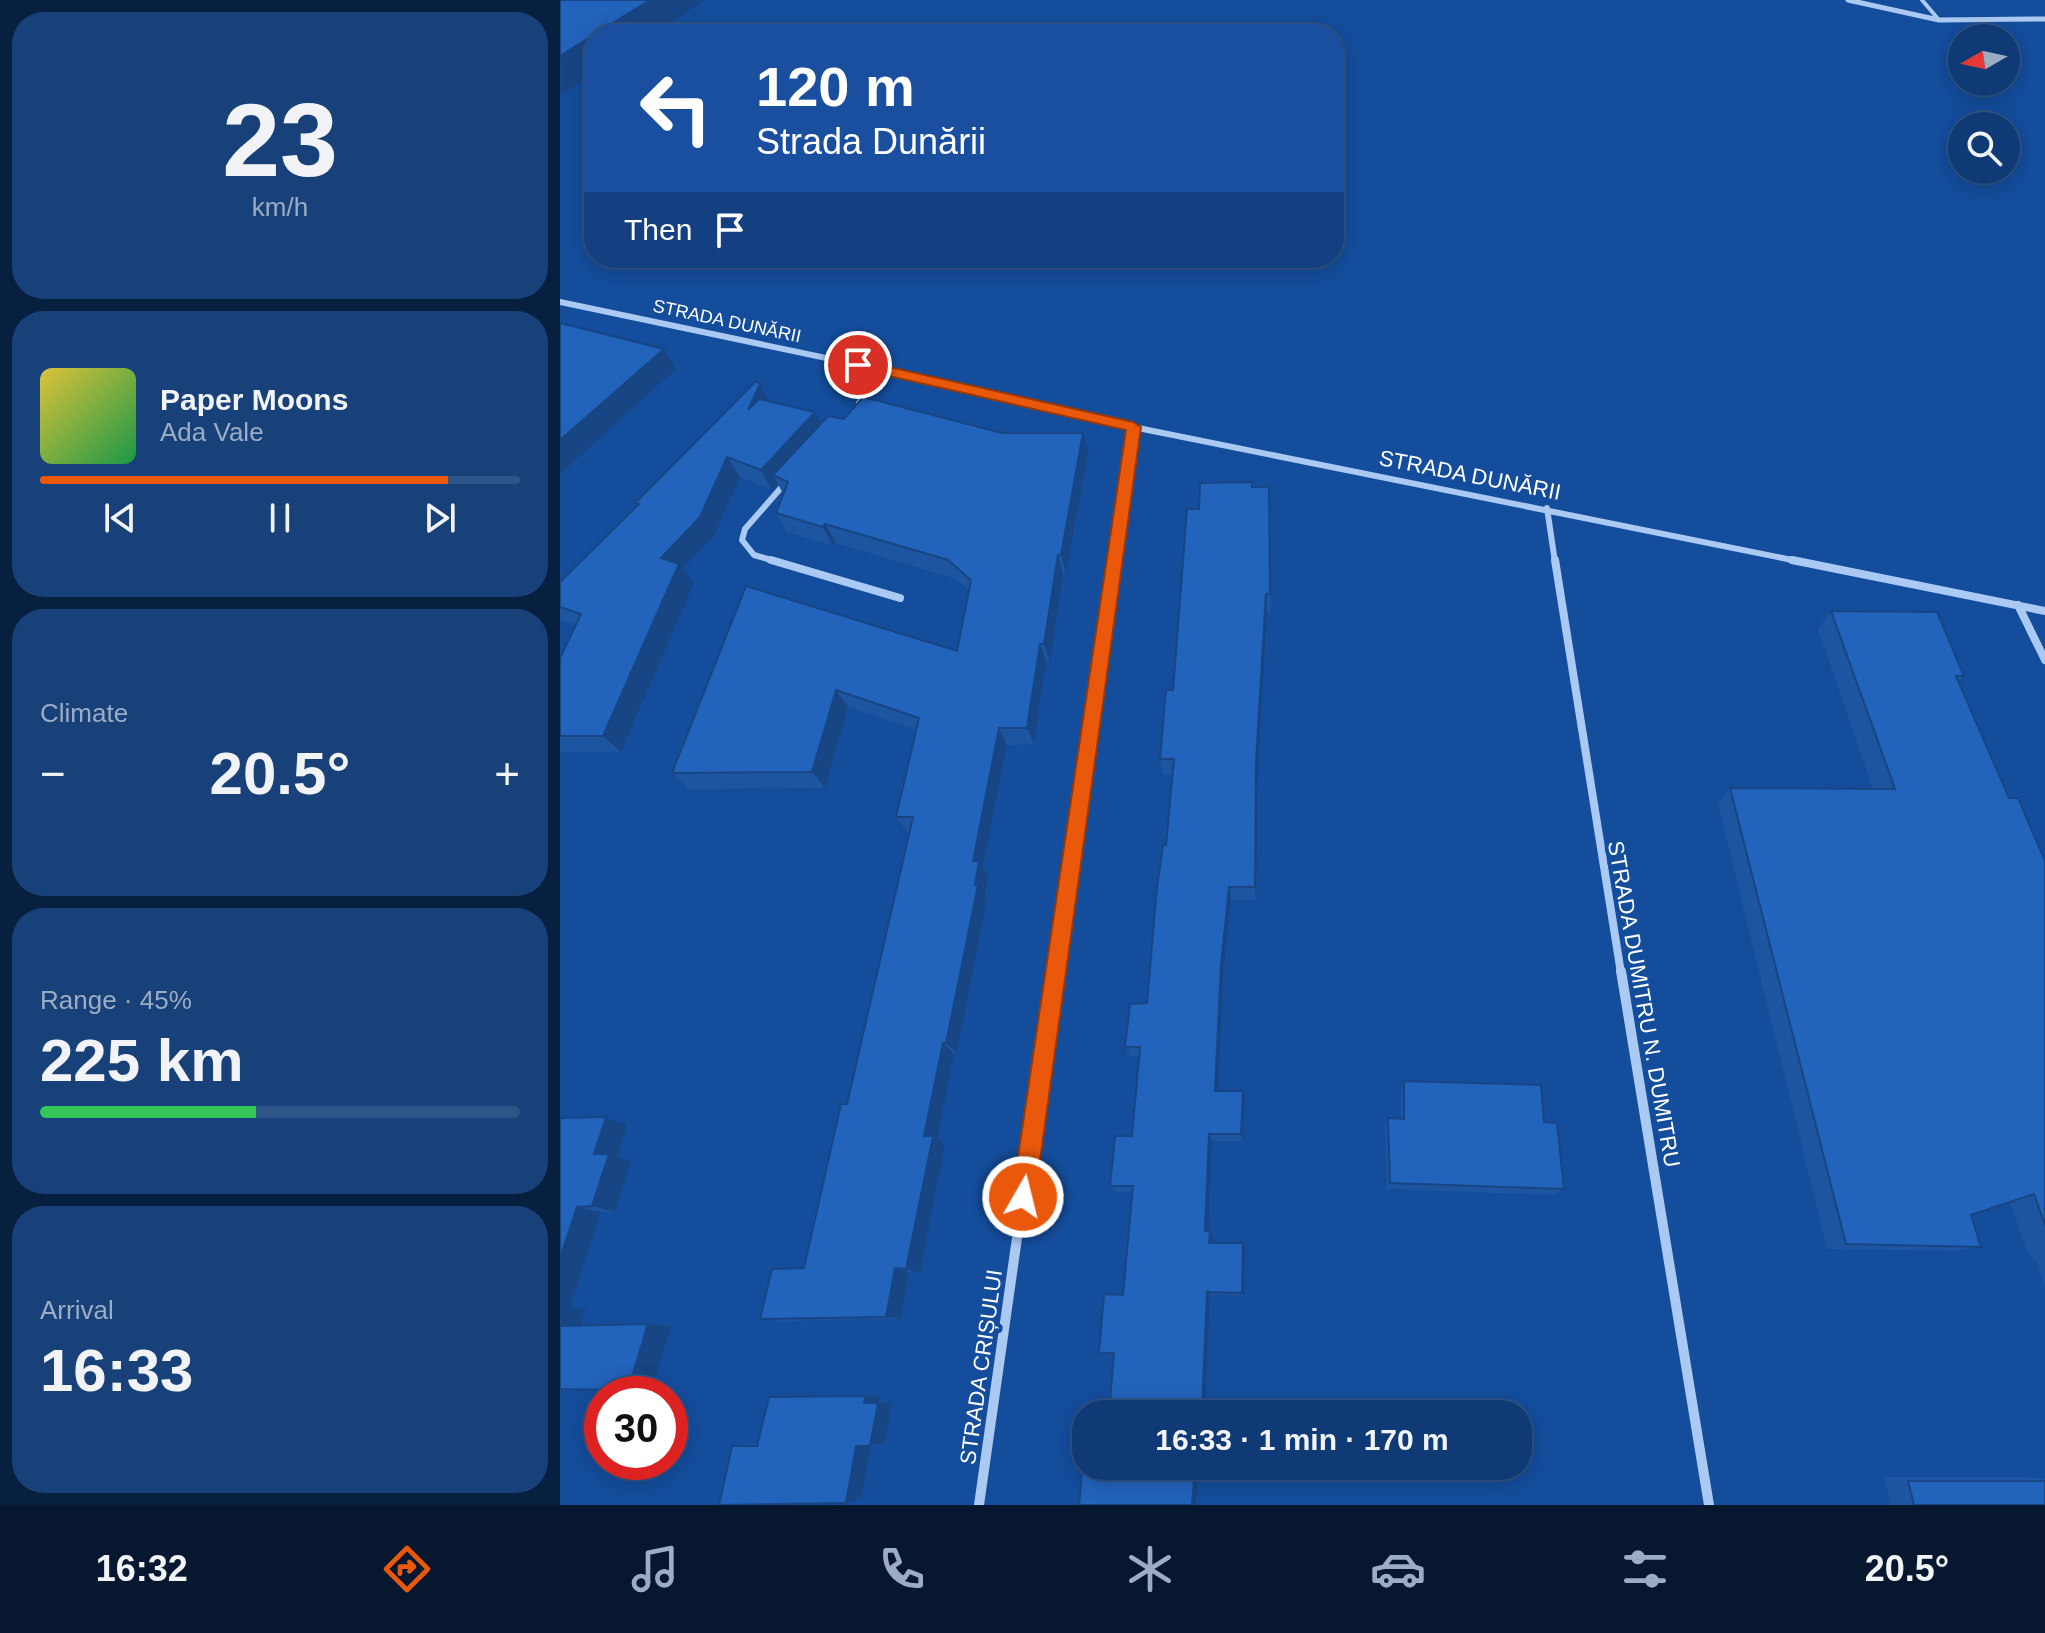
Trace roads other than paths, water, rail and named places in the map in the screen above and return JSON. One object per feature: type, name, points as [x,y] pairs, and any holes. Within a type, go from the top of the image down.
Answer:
[{"type":"street","points":[[1848,0],[1939,20],[2045,19]]},
{"type":"street","name":"STRADA DUNĂRII","points":[[560,302],[888,371],[1133,427],[1547,508],[2045,611]]},
{"type":"street","points":[[857,405],[888,371]]},
{"type":"street","name":"STRADA CRIȘULUI","points":[[979,1505],[1133,427]]},
{"type":"street","points":[[796,472],[745,529],[742,540],[754,555],[900,598]]},
{"type":"street","name":"STRADA DUMITRU N. DUMITRU","points":[[1547,508],[1709,1505]]},
{"type":"street","points":[[2018,605],[2045,660]]},
{"type":"lane","points":[[1922,0],[1939,20]]}]
